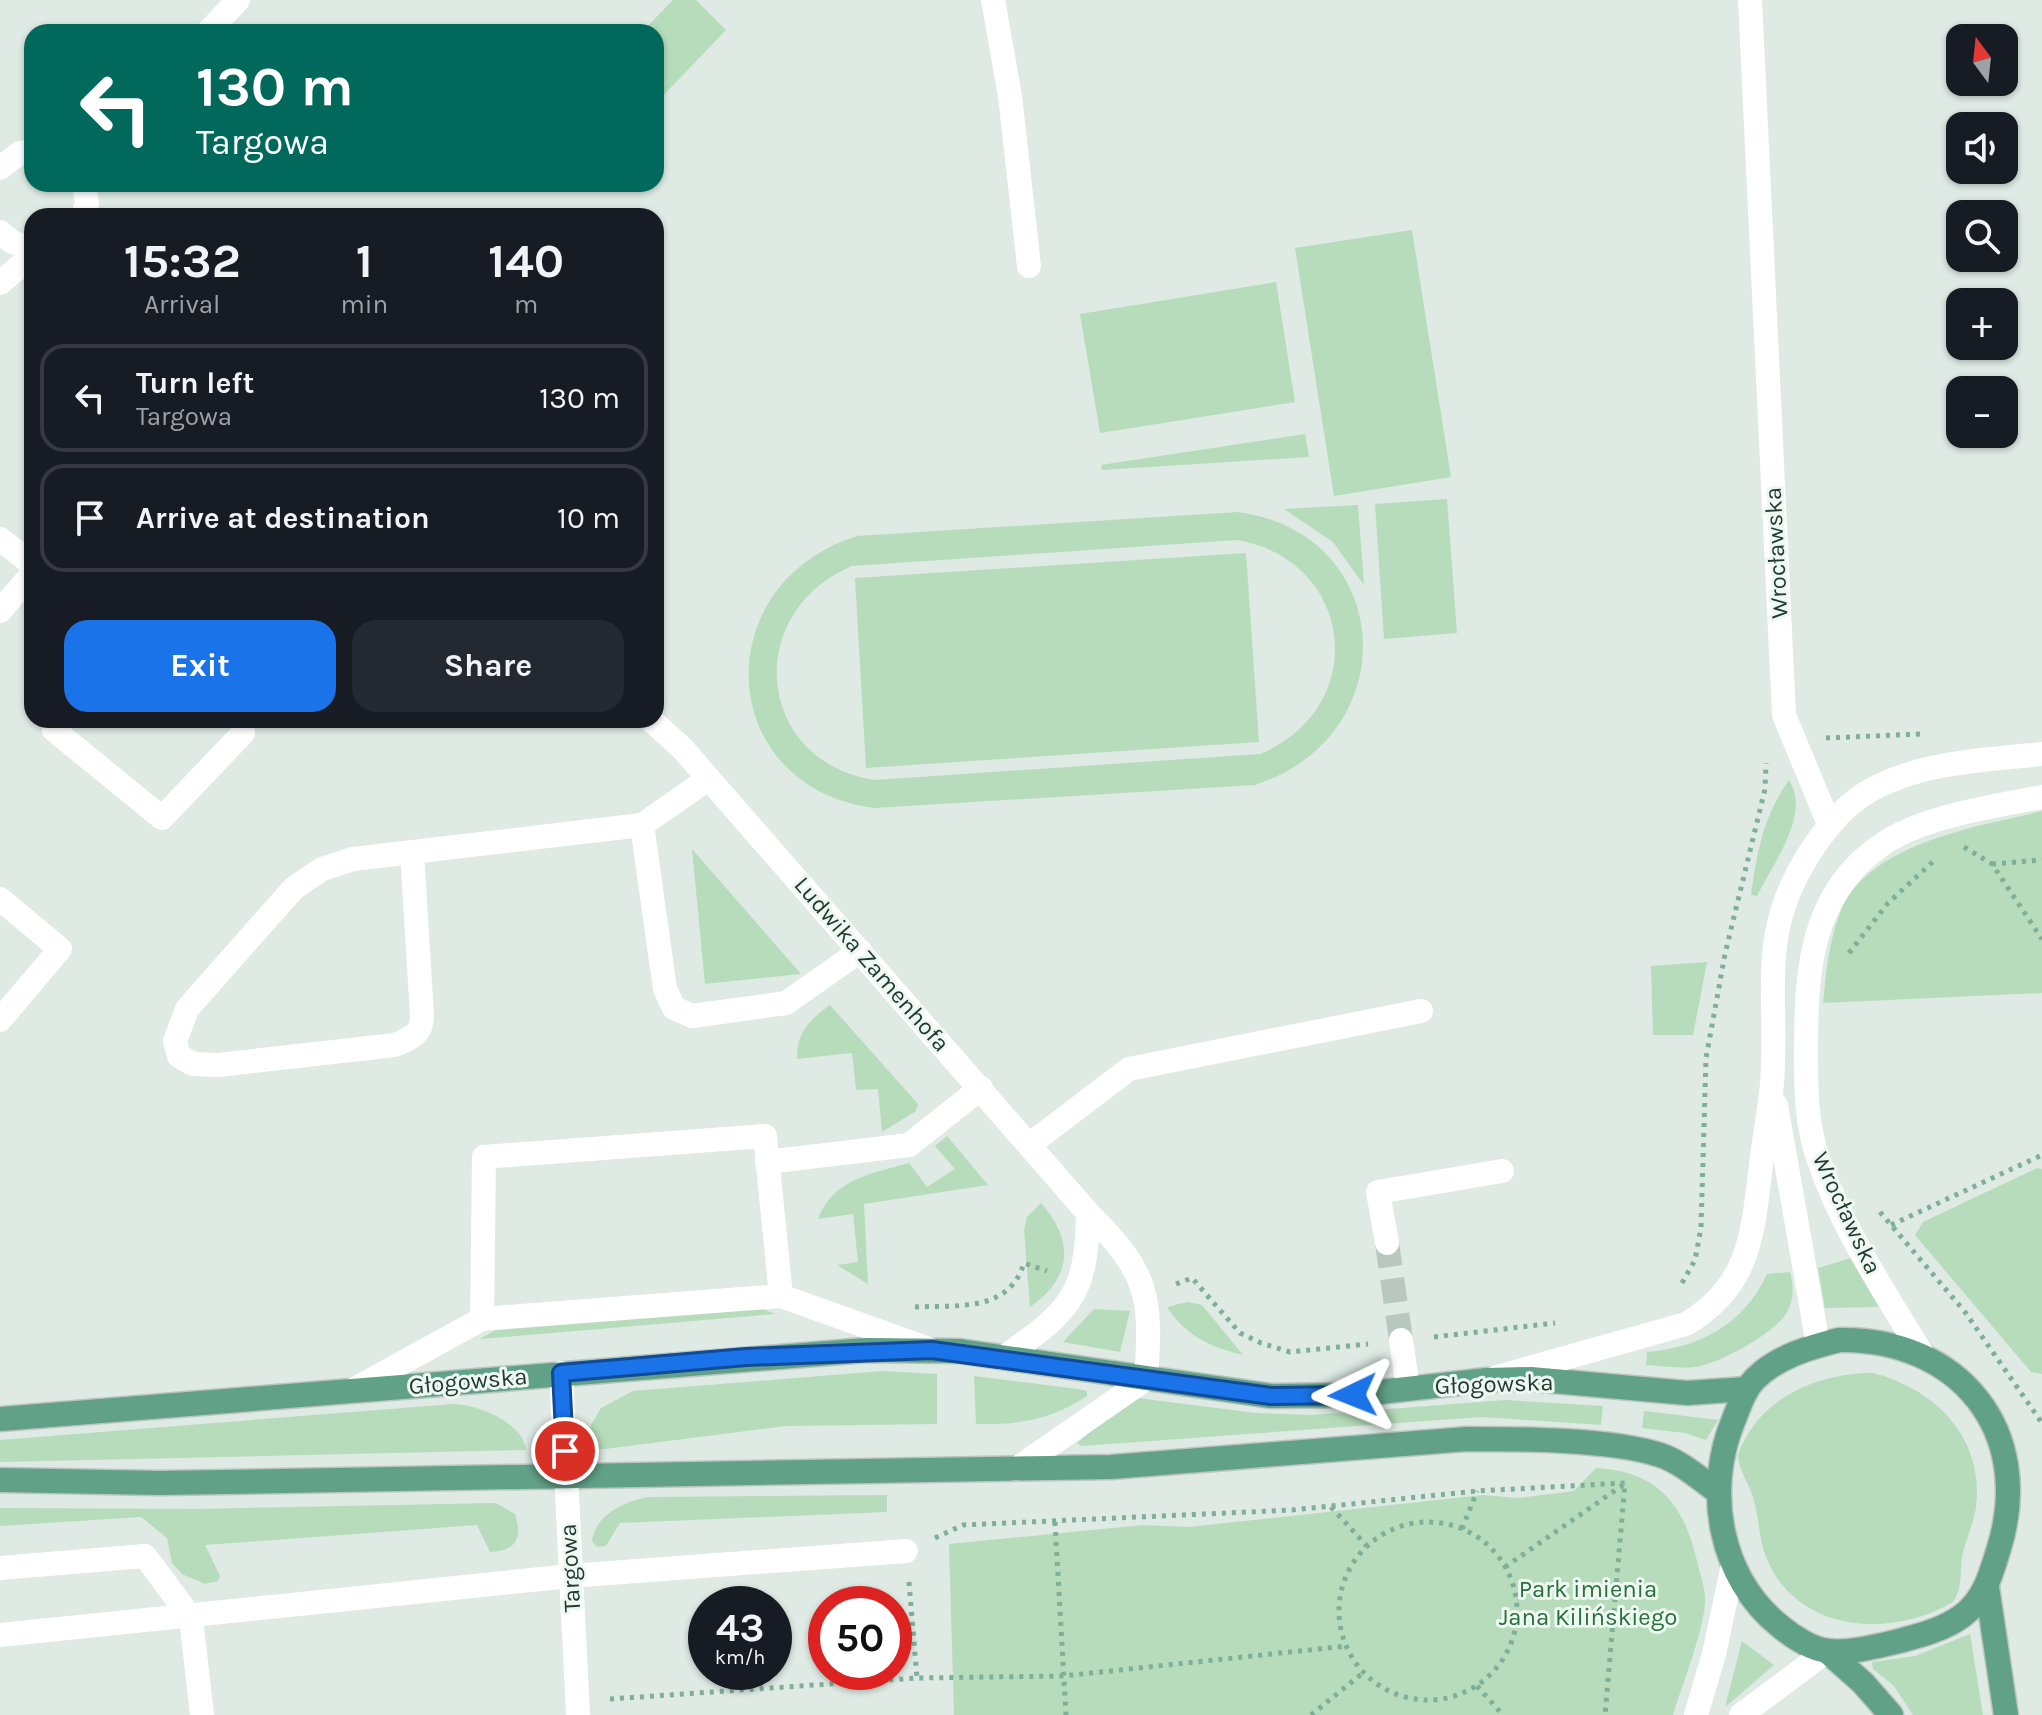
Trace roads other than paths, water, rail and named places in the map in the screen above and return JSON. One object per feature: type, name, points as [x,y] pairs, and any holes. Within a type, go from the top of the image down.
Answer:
[{"type":"main road","points":[[1891,1715],[1863,1683],[1827,1651],[1792,1636],[1768,1617],[1750,1596],[1733,1565],[1718,1492],[1724,1447],[1746,1389],[1774,1365],[1818,1345],[1862,1340],[1922,1354],[1950,1371],[1983,1406],[2001,1444],[2010,1487],[2009,1506],[1987,1587],[2006,1715]]},
{"type":"main road","name":"Głogowska","points":[[0,1419],[746,1357],[932,1350],[1271,1396],[1353,1395],[1487,1380],[1558,1380],[1687,1393],[1746,1389]]},
{"type":"main road","points":[[0,1480],[160,1483],[1016,1469],[1188,1464],[1467,1439],[1521,1439],[1624,1448],[1661,1456],[1718,1492]]},
{"type":"main road","points":[[1827,1651],[1868,1648],[1939,1628],[1963,1615],[1987,1587]]},
{"type":"street","points":[[216,24],[238,0]]},
{"type":"street","points":[[993,0],[1010,96],[1029,266]]},
{"type":"street","name":"Wrocławska","points":[[1487,1380],[1686,1324],[1708,1311],[1727,1293],[1737,1276],[1752,1230],[1772,1083],[1772,954],[1779,911],[1799,867],[1829,824],[1784,715],[1750,0]]},
{"type":"street","points":[[0,168],[24,152]]},
{"type":"street","points":[[0,232],[12,242],[24,246]]},
{"type":"street","points":[[0,283],[24,263]]},
{"type":"street","points":[[0,539],[24,558]]},
{"type":"street","points":[[0,611],[24,583]]},
{"type":"street","points":[[54,730],[162,818],[238,728]]},
{"type":"street","name":"Ludwika Zamenhofa","points":[[659,728],[708,779],[1088,1213],[1121,1245],[1147,1295],[1146,1379]]},
{"type":"street","points":[[1829,824],[1872,789],[1933,770],[2042,754]]},
{"type":"street","points":[[412,852],[422,1016],[422,1027],[414,1037],[395,1045],[218,1065],[193,1064],[179,1056],[175,1041],[187,1009],[294,888],[322,869],[353,859],[412,852],[642,825],[708,779]]},
{"type":"street","name":"Wrocławska","points":[[1922,1354],[1857,1245],[1818,1160],[1809,1117],[1807,975],[1815,934],[1827,906],[1845,879],[1880,846],[1948,819],[2042,797]]},
{"type":"street","points":[[642,825],[665,989],[674,1008],[692,1016],[786,1003],[860,951]]},
{"type":"street","points":[[0,899],[60,949],[0,1020]]},
{"type":"street","points":[[1029,1145],[1129,1069],[1421,1011]]},
{"type":"street","name":"Wrocławska","points":[[1772,1083],[1818,1345]]},
{"type":"street","points":[[767,1162],[909,1145],[981,1088]]},
{"type":"street","points":[[482,1319],[484,1157],[765,1136],[781,1296]]},
{"type":"street","points":[[1387,1243],[1378,1192],[1502,1171]]},
{"type":"street","points":[[1003,1358],[1067,1307],[1082,1281],[1088,1257],[1088,1213]]},
{"type":"street","points":[[351,1391],[482,1319],[781,1296],[932,1350]]},
{"type":"street","points":[[1401,1340],[1408,1388]]},
{"type":"street","name":"Targowa","points":[[561,1373],[577,1708]]},
{"type":"street","points":[[1016,1469],[1146,1379]]},
{"type":"street","points":[[0,1635],[191,1618],[570,1576],[906,1551]]},
{"type":"street","points":[[0,1568],[145,1556],[191,1618],[202,1715]]},
{"type":"street","points":[[1696,1715],[1714,1654],[1733,1565]]},
{"type":"street","points":[[1741,1715],[1827,1651]]},
{"type":"tunnel","points":[[1387,1243],[1401,1340]]},
{"type":"park label","name":"Park imienia Jana Kilińskiego","points":[[1588,1603]]}]
